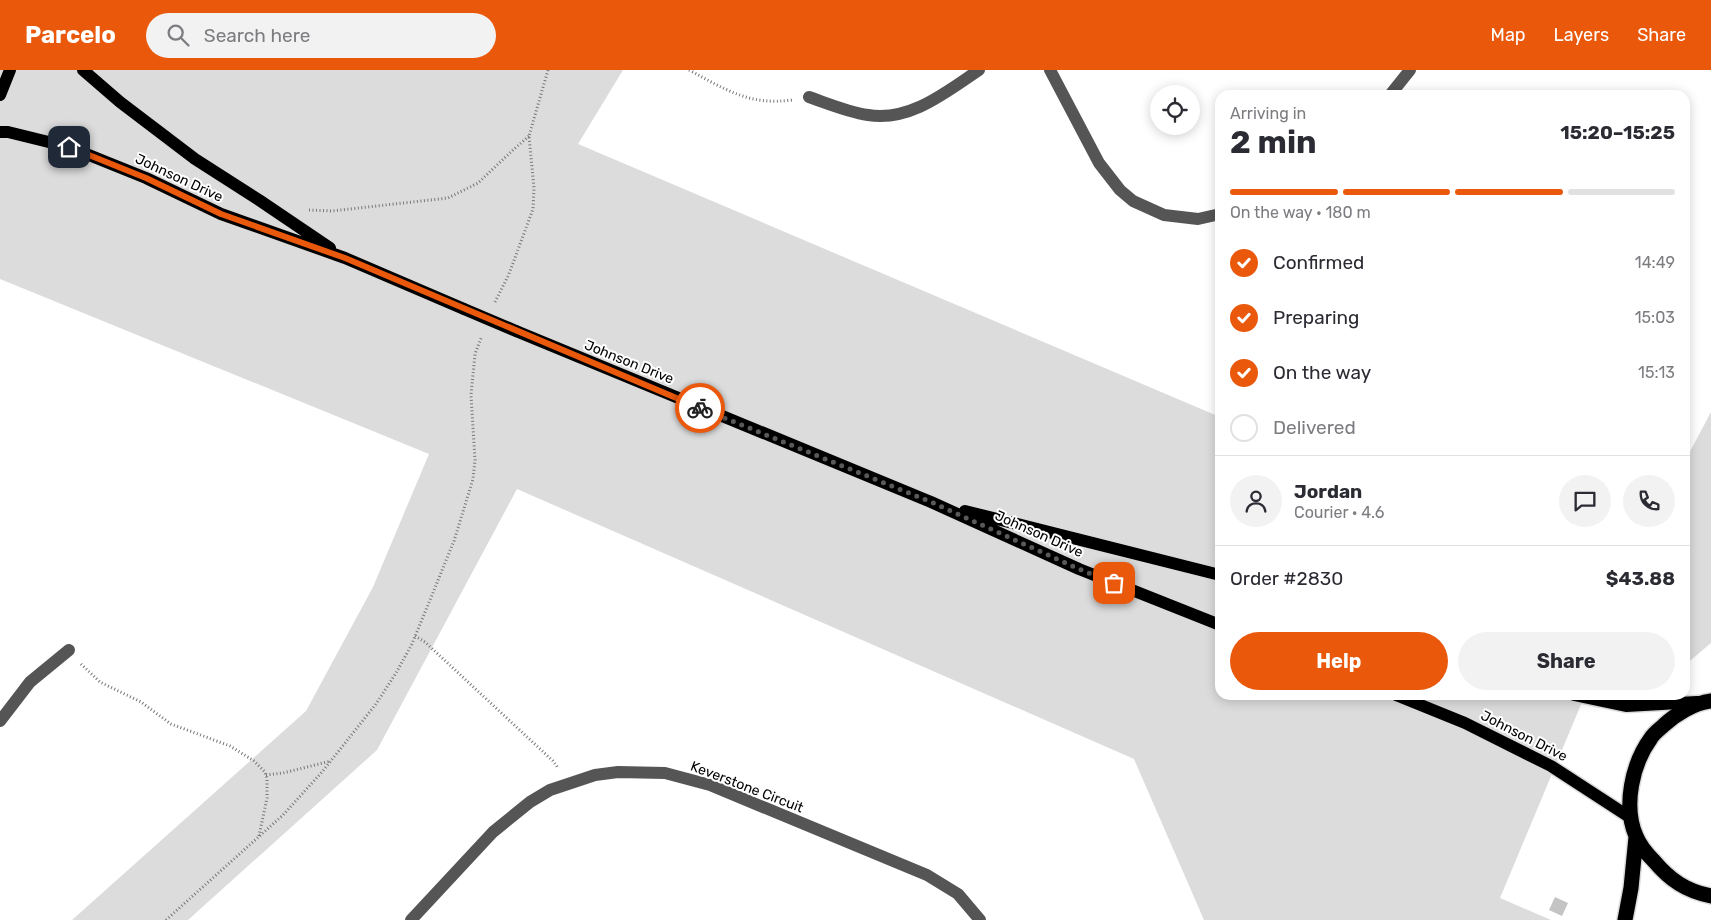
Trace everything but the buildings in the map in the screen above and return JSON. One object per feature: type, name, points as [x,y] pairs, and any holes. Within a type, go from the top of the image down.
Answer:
[{"type":"highway","points":[[1709,701],[1674,716],[1651,738],[1635,767],[1630,800],[1631,818],[1636,837],[1666,876],[1695,892],[1711,896]]},
{"type":"highway","points":[[1625,920],[1631,888],[1636,837]]},
{"type":"main road","points":[[0,95],[10,70]]},
{"type":"main road","name":"Johnson Drive","points":[[84,70],[120,102],[195,159],[345,258]]},
{"type":"main road","name":"Johnson Drive","points":[[0,132],[8,132],[69,147],[146,178],[221,214],[345,258],[516,331],[931,502],[1079,569],[1215,623]]},
{"type":"main road","name":"Johnson Drive","points":[[931,502],[1215,574]]},
{"type":"main road","name":"Johnson Drive","points":[[1409,700],[1465,722],[1551,766],[1631,818]]},
{"type":"main road","points":[[1598,700],[1626,706],[1709,701]]},
{"type":"street","points":[[810,97],[870,116],[887,116],[918,108],[939,97],[978,70]]},
{"type":"street","points":[[1050,70],[1099,163],[1120,190],[1133,201],[1164,215],[1198,219],[1215,215]]},
{"type":"street","points":[[1394,90],[1410,70]]},
{"type":"street","points":[[0,721],[30,682],[70,650]]},
{"type":"street","name":"Keverstone Circuit","points":[[411,920],[493,832],[530,802],[550,790],[594,775],[618,772],[665,773],[710,785],[927,875],[958,894],[980,920]]},
{"type":"path","points":[[494,304],[509,274],[533,208],[534,188],[530,136],[548,70]]},
{"type":"path","points":[[689,70],[747,99],[777,102],[810,97]]},
{"type":"path","points":[[302,210],[332,211],[448,198],[478,183],[530,136]]},
{"type":"path","points":[[166,920],[283,815],[332,761],[376,704],[396,673],[416,636],[454,541],[473,479],[475,460],[471,395],[475,354],[482,337]]},
{"type":"path","points":[[416,636],[425,642],[553,761],[566,785]]},
{"type":"path","points":[[70,650],[90,674],[100,682],[141,702],[172,724],[230,746],[254,761],[266,775],[267,798],[259,837]]},
{"type":"path","points":[[266,775],[332,761]]},
{"type":"shaded area","points":[[0,70],[623,70],[578,144],[1215,415],[1215,700],[1583,700],[1500,898],[1551,920],[1204,920],[1134,759],[517,489],[377,750],[188,920],[72,920],[306,711],[373,587],[429,454],[0,279]]},
{"type":"shaded area","points":[[1711,412],[1711,643],[1690,661],[1690,452]]},
{"type":"way so far","points":[[700,408],[931,502],[1114,583]]},
{"type":"route","points":[[69,147],[146,178],[221,214],[345,258],[700,408]]}]
